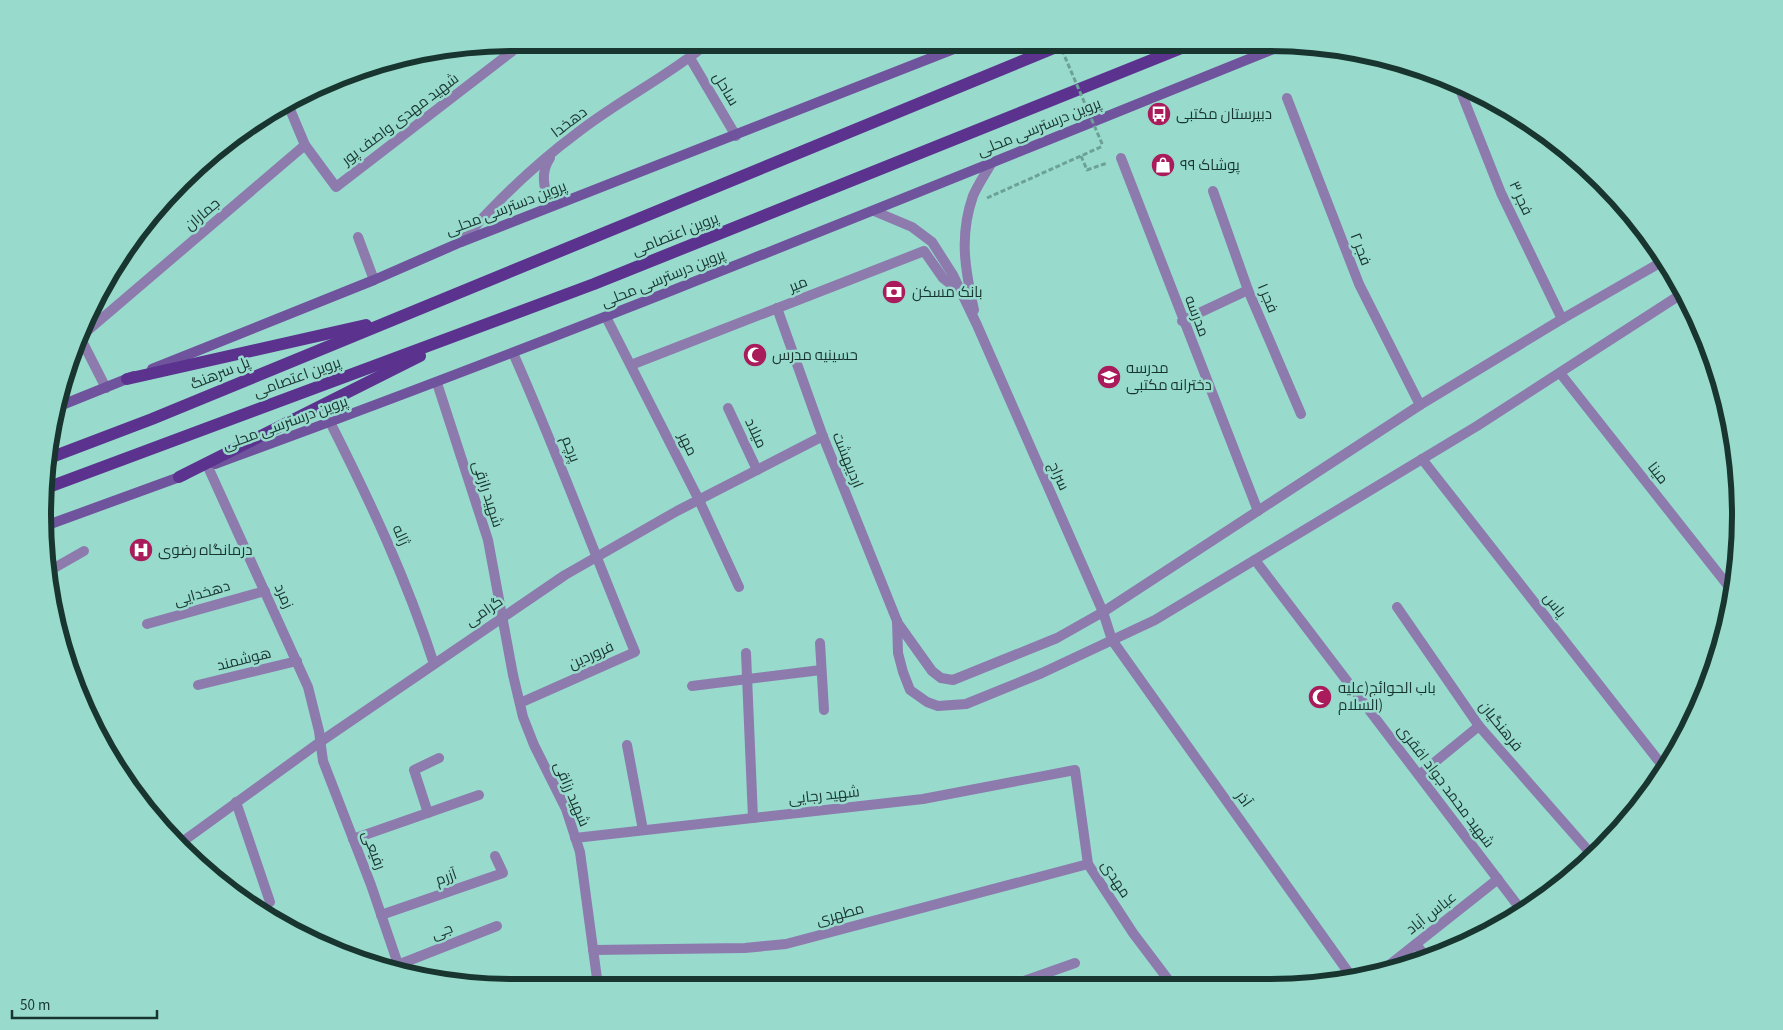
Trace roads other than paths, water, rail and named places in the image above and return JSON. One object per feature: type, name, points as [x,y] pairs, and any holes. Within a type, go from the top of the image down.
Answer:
[{"type":"main road","name":"پروین دسترسی محلی","points":[[65,404],[374,280],[461,242],[736,136],[949,51]]},
{"type":"main road","name":"پروین اعتصامی","points":[[400,317],[1047,51]]},
{"type":"main road","name":"پروین اعتصامی","points":[[52,486],[594,284],[1174,51]]},
{"type":"main road","name":"پروین درسترسی محلی","points":[[51,524],[437,383],[1269,51]]},
{"type":"main road","points":[[127,379],[400,317]]},
{"type":"main road","name":"پل سرهنگ","points":[[55,456],[152,419],[400,317]]},
{"type":"main road","points":[[179,477],[476,328]]},
{"type":"street","name":"شهید مهدی واصف پور","points":[[305,146],[336,187],[510,51]]},
{"type":"street","name":"دهخدا","points":[[461,242],[493,206],[577,133],[698,51]]},
{"type":"street","name":"ساحل","points":[[690,58],[736,136]]},
{"type":"street","name":"فجر ۳","points":[[1462,94],[1501,193],[1562,319]]},
{"type":"street","name":"فجر ۲","points":[[1287,98],[1359,284],[1420,405]]},
{"type":"street","points":[[289,110],[305,146]]},
{"type":"street","name":"جماران","points":[[92,327],[305,146]]},
{"type":"street","points":[[552,206],[545,193],[543,178],[546,164],[555,152]]},
{"type":"street","name":"مدرسه","points":[[1121,158],[1182,320],[1258,511]]},
{"type":"street","name":"سراج","points":[[977,325],[965,270],[963,233],[974,195],[992,162]]},
{"type":"street","name":"فجر ۱","points":[[1213,191],[1248,290],[1301,414]]},
{"type":"street","name":"سراج","points":[[874,210],[912,227],[932,242],[961,292],[1103,612],[1112,640]]},
{"type":"street","points":[[358,237],[374,280]]},
{"type":"street","name":"میر","points":[[631,365],[924,251],[943,278],[961,292]]},
{"type":"street","points":[[897,621],[932,671],[941,678],[952,680],[1057,638],[1103,612],[1420,405],[1562,319],[1658,264]]},
{"type":"street","points":[[1182,320],[1248,290]]},
{"type":"street","points":[[897,621],[898,653],[910,690],[927,702],[938,706],[966,704],[1042,673],[1156,620],[1422,459],[1677,297]]},
{"type":"street","name":"اردیبهشت","points":[[776,308],[823,436],[897,621]]},
{"type":"street","name":"مهر","points":[[606,317],[699,500],[739,587]]},
{"type":"street","points":[[84,345],[106,388]]},
{"type":"street","name":"پرچم","points":[[513,353],[552,440],[596,557]]},
{"type":"street","name":"مینا","points":[[1560,372],[1727,584]]},
{"type":"street","name":"شهید رازقی","points":[[437,383],[488,540],[502,617]]},
{"type":"street","name":"میلاد","points":[[728,408],[757,470]]},
{"type":"street","name":"ژاله","points":[[330,422],[371,504],[415,605],[434,664]]},
{"type":"street","name":"گرامی","points":[[184,840],[320,742],[502,617],[596,557],[699,500],[823,436]]},
{"type":"street","name":"یاس","points":[[1422,459],[1660,763]]},
{"type":"street","name":"زمرد","points":[[208,467],[308,688],[320,742]]},
{"type":"street","points":[[54,568],[84,551]]},
{"type":"street","name":"فروردین","points":[[520,702],[635,652],[596,557]]},
{"type":"street","name":"شهید محمد جواد افقری","points":[[1255,560],[1518,906]]},
{"type":"street","name":"دهخدایی","points":[[147,624],[265,590]]},
{"type":"street","name":"فرهنگیان","points":[[1397,608],[1480,726],[1588,850]]},
{"type":"street","name":"شهید رزاقی","points":[[502,617],[520,702],[534,745],[566,810],[580,852],[597,979]]},
{"type":"street","name":"آذر","points":[[1112,640],[1348,972]]},
{"type":"street","points":[[820,643],[824,710]]},
{"type":"street","points":[[746,653],[754,818]]},
{"type":"street","name":"هوشمند","points":[[198,685],[297,661]]},
{"type":"street","points":[[692,686],[821,670]]},
{"type":"street","points":[[1419,775],[1480,726]]},
{"type":"street","name":"رفیعی","points":[[320,742],[323,761],[381,915],[395,963]]},
{"type":"street","points":[[627,745],[643,830]]},
{"type":"street","points":[[428,813],[414,770],[439,758]]},
{"type":"street","name":"شهید رجایی","points":[[575,838],[924,799],[1075,770]]},
{"type":"street","name":"مهدی","points":[[1075,770],[1088,864],[1133,933],[1168,979]]},
{"type":"street","points":[[353,839],[479,795]]},
{"type":"street","points":[[236,802],[270,902]]},
{"type":"street","name":"آزرم","points":[[381,915],[502,873],[495,856]]},
{"type":"street","name":"مطهری","points":[[593,950],[745,948],[786,944],[1088,864]]},
{"type":"street","name":"عباس آباد","points":[[1394,961],[1498,879]]},
{"type":"street","name":"جی","points":[[402,965],[496,926]]},
{"type":"street","points":[[1416,944],[1422,952]]},
{"type":"street","points":[[1030,979],[1075,963]]},
{"type":"place","name":"دبیرستان مکتبی","points":[[1159,114]]},
{"type":"place","name":"پوشاک ۹۹","points":[[1163,165]]},
{"type":"place","name":"بانک مسکن","points":[[894,292]]},
{"type":"place","name":"حسینیه مدرس","points":[[755,355]]},
{"type":"place","name":"مدرسه دخترانه مکتبی","points":[[1109,377]]},
{"type":"place","name":"درمانگاه رضوی","points":[[141,550]]},
{"type":"place","name":"باب الحوائج(علیه السلام)","points":[[1320,697]]}]
